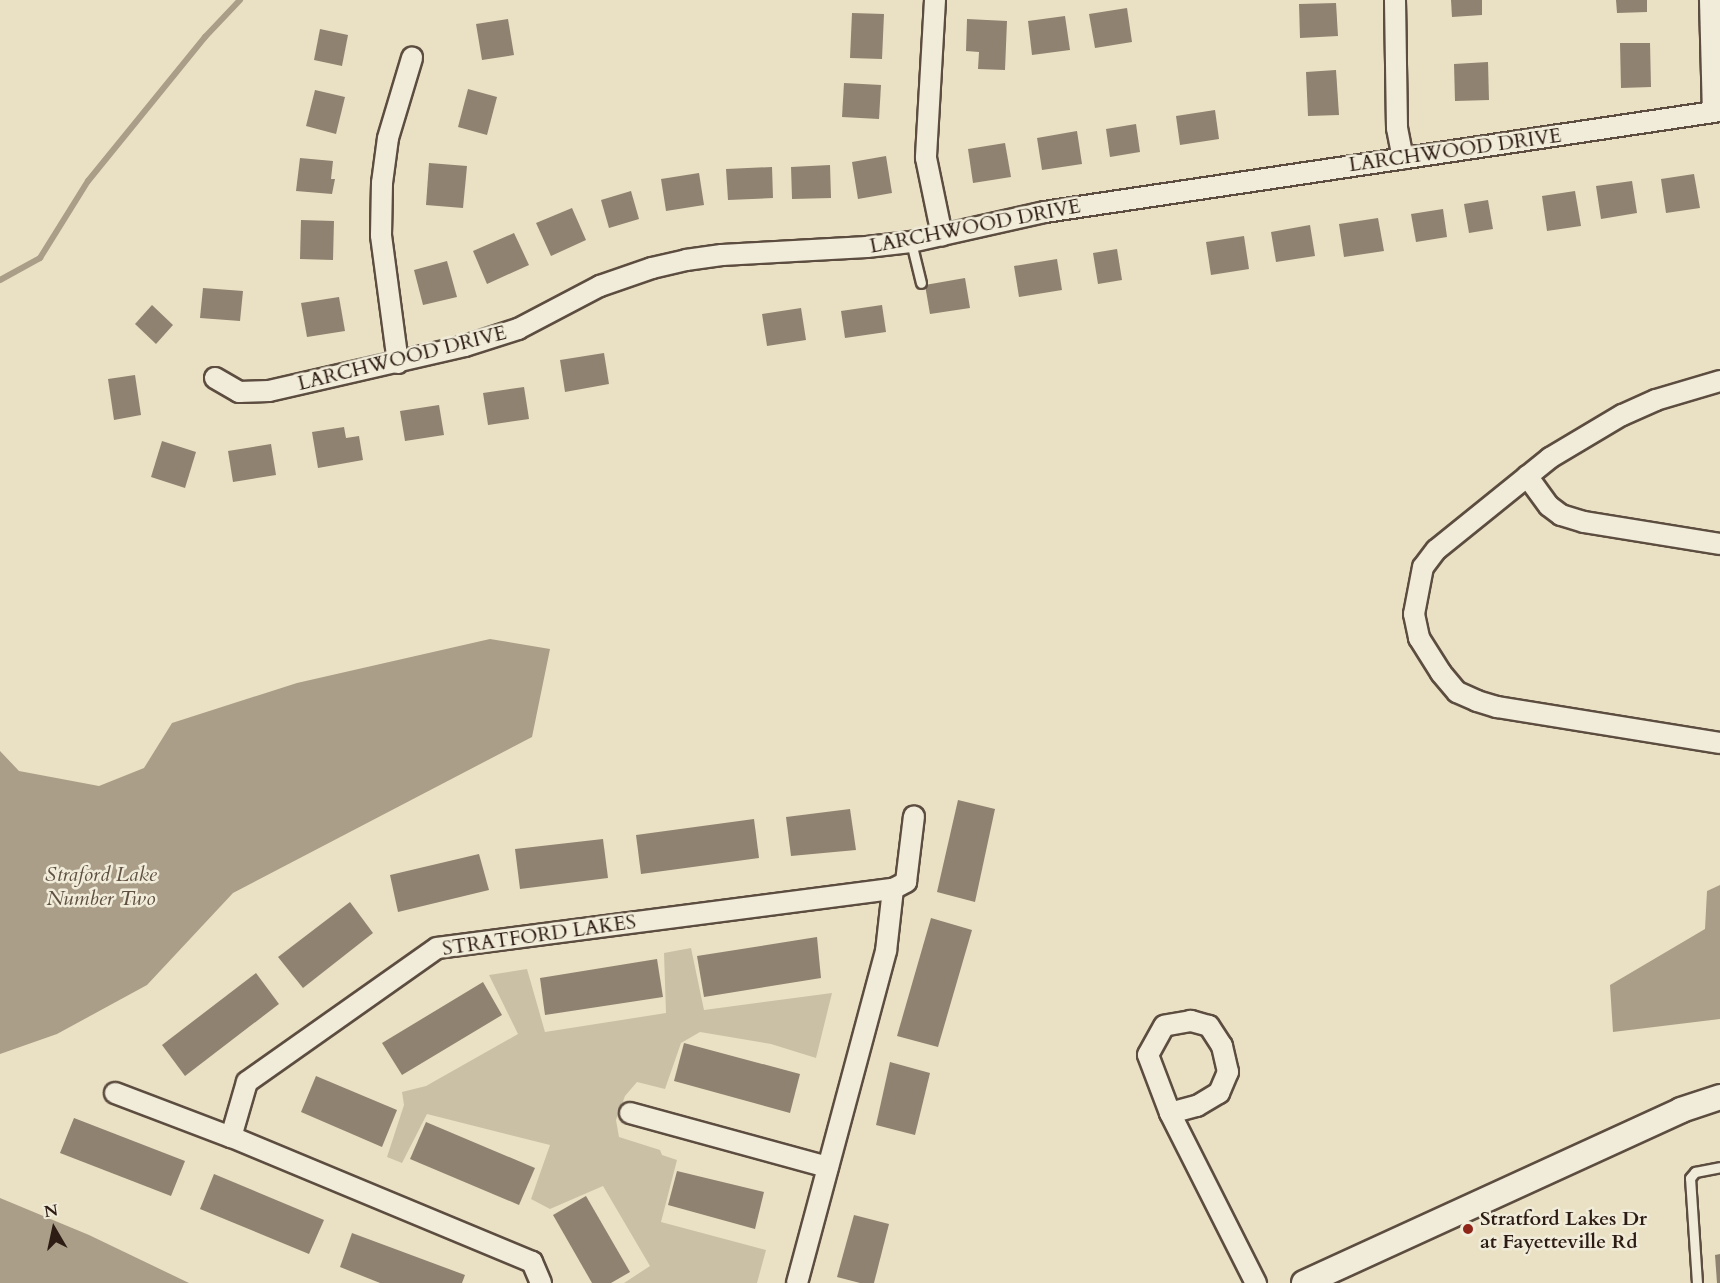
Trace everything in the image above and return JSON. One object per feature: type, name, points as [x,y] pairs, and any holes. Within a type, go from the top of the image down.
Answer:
[{"type":"street","points":[[935,0],[926,158],[942,235]]},
{"type":"street","points":[[1395,0],[1397,128],[1403,158]]},
{"type":"street","points":[[1710,0],[1717,111]]},
{"type":"street","points":[[398,363],[381,235],[382,183],[388,138],[412,57]]},
{"type":"street","name":"LARCHWOOD DRIVE","points":[[215,378],[239,392],[270,392],[398,363],[465,346],[518,329],[600,286],[652,268],[722,255],[867,247],[911,242],[1045,212],[1717,111]]},
{"type":"street","points":[[1720,381],[1656,400],[1622,415],[1550,458],[1436,550],[1423,567],[1414,614],[1419,638],[1441,673],[1457,692],[1497,707],[1720,743]]},
{"type":"street","points":[[1527,476],[1549,506],[1561,515],[1584,522],[1720,544]]},
{"type":"street","points":[[797,1283],[886,951],[894,890],[906,882],[914,816]]},
{"type":"street","name":"STRATFORD LAKES","points":[[231,1137],[247,1082],[436,948],[894,890]]},
{"type":"street","points":[[1170,1113],[1197,1106],[1220,1094],[1228,1072],[1222,1046],[1209,1026],[1191,1021],[1164,1026],[1148,1055],[1170,1113],[1257,1283]]},
{"type":"street","points":[[115,1093],[231,1137],[532,1262],[541,1283]]},
{"type":"street","points":[[1304,1283],[1670,1114],[1720,1097]]},
{"type":"street","points":[[630,1113],[828,1167]]},
{"type":"lane","points":[[911,242],[921,283]]},
{"type":"lane","points":[[1697,1283],[1690,1178],[1695,1172],[1720,1167]]},
{"type":"shaded area","points":[[691,948],[704,1010],[832,993],[816,1058],[771,1044],[700,1032],[681,1043],[665,1089],[637,1082],[625,1096],[616,1120],[619,1137],[660,1150],[662,1155],[677,1160],[661,1222],[766,1250],[757,1283],[624,1283],[650,1266],[603,1186],[550,1209],[531,1199],[550,1145],[427,1114],[402,1163],[387,1157],[404,1105],[402,1092],[426,1086],[518,1034],[489,975],[527,969],[545,1032],[666,1013],[664,953]]},
{"type":"water","name":"Straford Lake Number Two","points":[[490,639],[550,649],[532,737],[233,893],[147,985],[57,1034],[0,1054],[0,751],[19,771],[99,786],[144,768],[172,723],[297,683]]},
{"type":"water","points":[[1720,885],[1720,1019],[1613,1032],[1610,985],[1705,929],[1707,891]]},
{"type":"water","points":[[0,1198],[89,1235],[189,1283],[0,1283]]},
{"type":"building","points":[[1451,0],[1482,0],[1482,15],[1452,17]]},
{"type":"building","points":[[1616,0],[1647,0],[1647,12],[1617,13]]},
{"type":"building","points":[[1336,3],[1338,36],[1300,38],[1299,4]]},
{"type":"building","points":[[1127,8],[1132,42],[1095,48],[1089,14]]},
{"type":"building","points":[[852,13],[884,14],[882,59],[850,58]]},
{"type":"building","points":[[1065,16],[1070,50],[1032,55],[1028,21]]},
{"type":"building","points":[[508,19],[514,55],[482,60],[476,24]]},
{"type":"building","points":[[967,19],[1007,21],[1005,70],[978,69],[979,52],[966,51]]},
{"type":"building","points":[[320,29],[348,35],[342,66],[314,60]]},
{"type":"building","points":[[1620,43],[1650,43],[1651,87],[1621,88]]},
{"type":"building","points":[[1488,62],[1489,100],[1455,101],[1454,64]]},
{"type":"building","points":[[1336,70],[1339,115],[1308,116],[1306,72]]},
{"type":"building","points":[[844,83],[881,85],[879,119],[842,117]]},
{"type":"building","points":[[468,89],[497,97],[487,135],[458,127]]},
{"type":"building","points":[[315,90],[345,97],[336,134],[306,126]]},
{"type":"building","points":[[1215,110],[1219,139],[1180,145],[1176,116]]},
{"type":"building","points":[[1136,124],[1140,152],[1110,157],[1106,129]]},
{"type":"building","points":[[1077,131],[1082,164],[1042,170],[1037,138]]},
{"type":"building","points":[[1005,143],[1011,177],[973,183],[968,149]]},
{"type":"building","points":[[886,156],[892,193],[858,199],[852,162]]},
{"type":"building","points":[[300,158],[333,161],[331,179],[335,179],[332,194],[296,191]]},
{"type":"building","points":[[429,163],[467,166],[463,208],[426,205]]},
{"type":"building","points":[[830,165],[831,198],[792,199],[791,167]]},
{"type":"building","points":[[772,167],[773,198],[728,200],[726,169]]},
{"type":"building","points":[[699,173],[704,205],[666,211],[661,179]]},
{"type":"building","points":[[1694,174],[1700,208],[1666,213],[1661,179]]},
{"type":"building","points":[[1632,181],[1637,213],[1601,219],[1596,186]]},
{"type":"building","points":[[631,191],[639,219],[609,228],[601,200]]},
{"type":"building","points":[[1575,191],[1581,226],[1547,231],[1542,196]]},
{"type":"building","points":[[1488,200],[1493,229],[1469,233],[1464,204]]},
{"type":"building","points":[[572,208],[586,240],[551,256],[536,223]]},
{"type":"building","points":[[1443,209],[1447,237],[1416,242],[1411,214]]},
{"type":"building","points":[[1378,218],[1384,251],[1344,257],[1339,224]]},
{"type":"building","points":[[301,220],[334,221],[333,260],[300,259]]},
{"type":"building","points":[[1310,225],[1315,256],[1276,262],[1271,232]]},
{"type":"building","points":[[514,233],[529,265],[487,284],[473,251]]},
{"type":"building","points":[[1244,236],[1249,269],[1211,275],[1206,242]]},
{"type":"building","points":[[1117,249],[1122,280],[1098,284],[1093,253]]},
{"type":"building","points":[[1057,259],[1062,290],[1019,297],[1014,266]]},
{"type":"building","points":[[447,261],[457,297],[423,305],[414,270]]},
{"type":"building","points":[[965,278],[970,308],[930,314],[925,285]]},
{"type":"building","points":[[203,288],[243,291],[240,321],[200,318]]},
{"type":"building","points":[[339,297],[345,331],[307,337],[301,303]]},
{"type":"building","points":[[152,305],[173,325],[156,344],[135,324]]},
{"type":"building","points":[[882,305],[886,332],[845,338],[841,311]]},
{"type":"building","points":[[801,308],[806,340],[767,346],[762,314]]},
{"type":"building","points":[[604,353],[609,384],[565,392],[560,360]]},
{"type":"building","points":[[135,375],[141,415],[114,420],[108,379]]},
{"type":"building","points":[[524,387],[529,419],[488,425],[483,393]]},
{"type":"building","points":[[439,405],[444,435],[405,441],[400,411]]},
{"type":"building","points":[[344,427],[346,438],[359,436],[363,460],[318,468],[312,432]]},
{"type":"building","points":[[162,441],[196,452],[185,488],[151,477]]},
{"type":"building","points":[[271,444],[276,475],[233,482],[228,451]]},
{"type":"building","points":[[958,800],[995,809],[975,902],[937,892]]},
{"type":"building","points":[[850,809],[856,850],[791,856],[786,817]]},
{"type":"building","points":[[754,819],[759,858],[641,874],[636,835]]},
{"type":"building","points":[[603,839],[608,878],[520,889],[515,849]]},
{"type":"building","points":[[479,854],[489,890],[398,912],[390,875]]},
{"type":"building","points":[[350,902],[373,933],[303,988],[278,957]]},
{"type":"building","points":[[931,918],[972,930],[938,1047],[897,1036]]},
{"type":"building","points":[[817,937],[821,978],[704,997],[697,956]]},
{"type":"building","points":[[657,959],[663,997],[545,1015],[540,978]]},
{"type":"building","points":[[256,973],[279,1004],[185,1076],[162,1045]]},
{"type":"building","points":[[483,982],[502,1015],[402,1075],[382,1043]]},
{"type":"building","points":[[684,1043],[800,1074],[790,1113],[674,1081]]},
{"type":"building","points":[[890,1062],[930,1073],[915,1135],[876,1125]]},
{"type":"building","points":[[316,1076],[397,1110],[382,1147],[301,1112]]},
{"type":"building","points":[[74,1118],[185,1161],[171,1196],[60,1153]]},
{"type":"building","points":[[426,1122],[535,1168],[519,1205],[410,1159]]},
{"type":"building","points":[[677,1171],[764,1192],[755,1229],[668,1205]]},
{"type":"building","points":[[214,1174],[324,1220],[309,1254],[200,1209]]},
{"type":"building","points":[[586,1196],[630,1272],[611,1283],[592,1283],[553,1215]]},
{"type":"building","points":[[854,1215],[889,1224],[874,1283],[860,1283],[837,1277]]},
{"type":"building","points":[[352,1233],[465,1275],[462,1283],[380,1283],[340,1267]]},
{"type":"building","points":[[1720,1254],[1720,1283],[1717,1283],[1715,1255]]},
{"type":"waterway","points":[[0,280],[40,258],[88,181],[205,37],[240,0]]},
{"type":"place","name":"Stratford Lakes Dr at Fayetteville Rd","points":[[1468,1229]]}]
